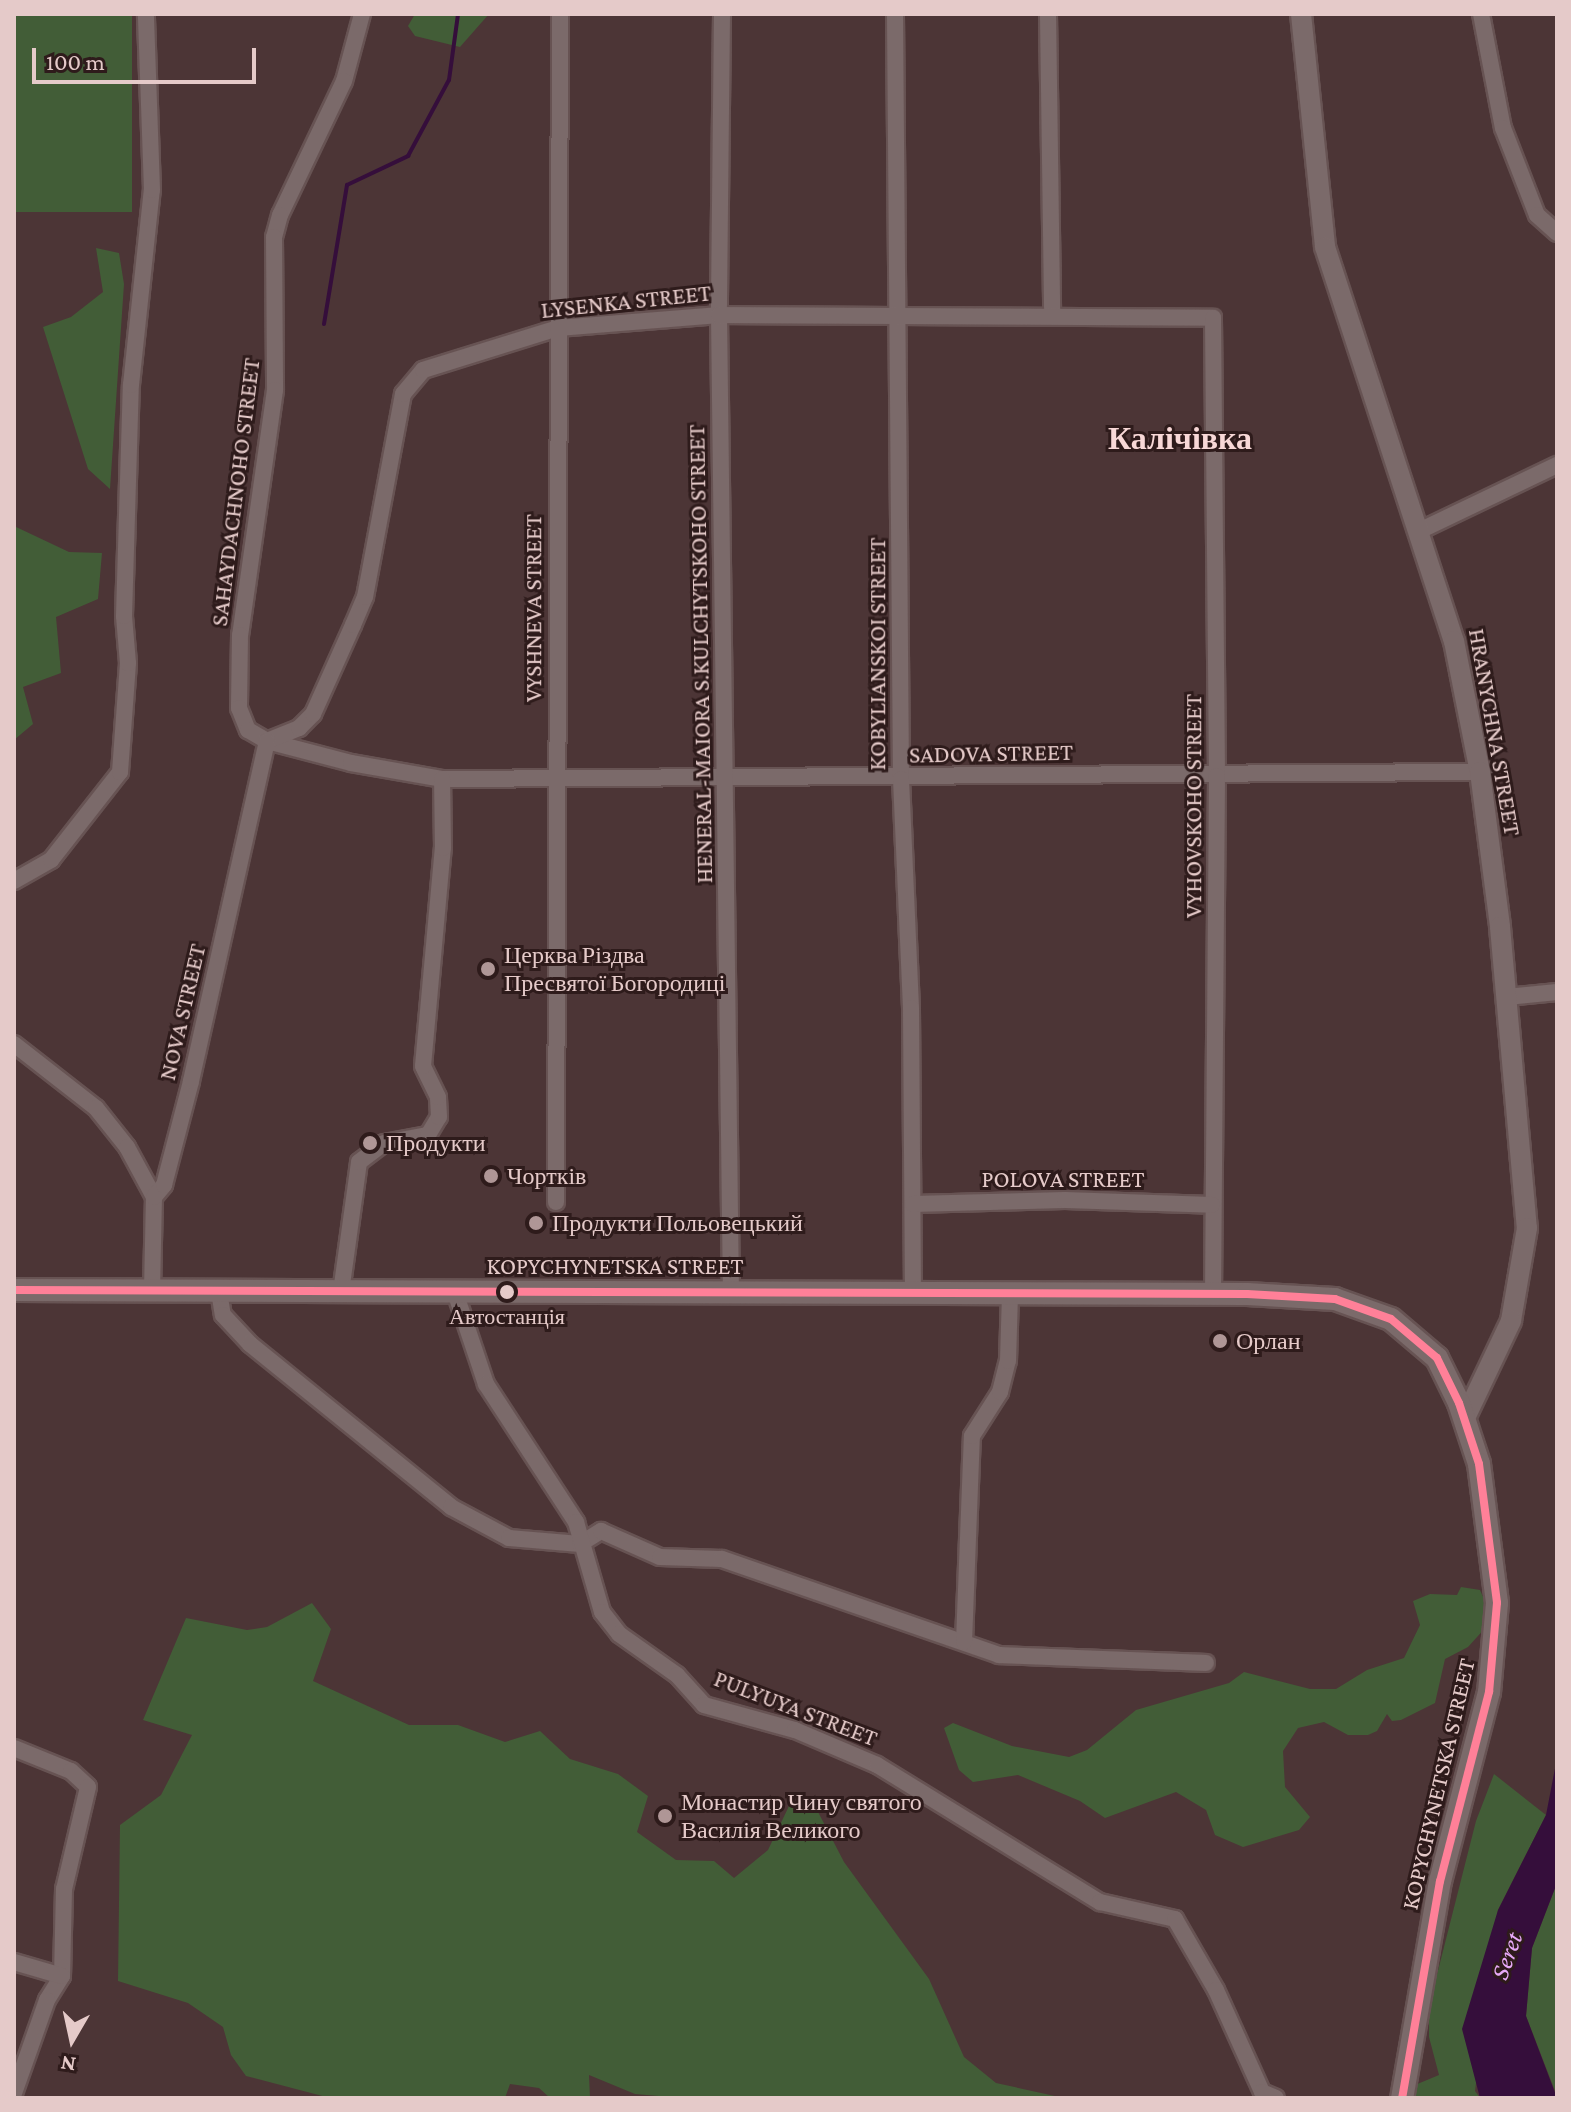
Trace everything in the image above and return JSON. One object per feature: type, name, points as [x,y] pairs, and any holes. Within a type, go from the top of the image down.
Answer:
[{"type":"main road","name":"KOPYCHYNETSKA STREET","points":[[14,1290],[1213,1294],[1315,1297],[1377,1311],[1405,1328],[1437,1358],[1465,1418],[1492,1549],[1495,1646],[1489,1692],[1440,1881],[1402,2098]]},
{"type":"street","points":[[14,881],[51,860],[120,772],[128,663],[124,616],[131,385],[152,190],[146,14]]},
{"type":"street","name":"SAHAYDACHNOHO STREET","points":[[267,741],[242,722],[239,669],[275,390],[274,237],[280,215],[344,81],[362,14]]},
{"type":"street","name":"VYSHNEVA STREET","points":[[556,1202],[560,14]]},
{"type":"street","name":"HENERAL-MAIORA S.KULCHYTSKOHO STREET","points":[[722,14],[719,315],[722,775],[731,1293]]},
{"type":"street","name":"KOBYLIANSKOI STREET","points":[[895,14],[901,779],[913,1293]]},
{"type":"street","points":[[1048,14],[1052,314]]},
{"type":"street","name":"HRANYCHNA STREET","points":[[1301,14],[1327,256],[1454,641],[1480,772],[1507,997],[1527,1190],[1525,1254],[1511,1321],[1465,1418]]},
{"type":"street","points":[[1481,14],[1503,128],[1537,215],[1557,233]]},
{"type":"street","name":"LYSENKA STREET","points":[[267,741],[299,728],[313,714],[365,597],[387,457],[408,383],[423,370],[558,328],[719,315],[1052,314],[1213,318]]},
{"type":"street","name":"VYHOVSKOHO STREET","points":[[1213,318],[1217,776],[1213,1294]]},
{"type":"street","points":[[1419,531],[1557,465]]},
{"type":"street","name":"SADOVA STREET","points":[[267,741],[351,763],[442,779],[722,775],[901,779],[1480,772]]},
{"type":"street","name":"NOVA STREET","points":[[152,1291],[154,1197],[164,1185],[191,1081],[267,741]]},
{"type":"street","points":[[341,1292],[359,1162],[384,1143],[428,1135],[439,1117],[438,1097],[423,1066],[443,848],[442,779]]},
{"type":"street","points":[[1507,997],[1557,992]]},
{"type":"street","points":[[14,1044],[66,1079],[96,1108],[127,1147],[154,1197]]},
{"type":"street","name":"POLOVA STREET","points":[[913,1204],[1065,1200],[1212,1205]]},
{"type":"street","points":[[219,1291],[223,1315],[250,1344],[451,1507],[509,1538],[580,1544],[601,1531],[660,1557],[722,1559],[999,1655],[1206,1663]]},
{"type":"street","name":"PULYUYA STREET","points":[[455,1292],[486,1384],[576,1522],[602,1612],[619,1634],[677,1675],[704,1705],[795,1730],[877,1765],[1100,1902],[1162,1913],[1181,1923],[1266,2096]]},
{"type":"street","points":[[964,1642],[972,1436],[1000,1392],[1008,1361],[1010,1293]]},
{"type":"street","points":[[14,1748],[71,1771],[88,1787],[64,1889],[62,1976],[47,2000],[14,2093]]},
{"type":"street","points":[[14,1962],[62,1976]]},
{"type":"green space","points":[[14,14],[132,14],[132,212],[14,212]]},
{"type":"green space","points":[[415,14],[489,14],[460,47],[415,36],[408,26]]},
{"type":"green space","points":[[96,248],[119,253],[124,284],[110,489],[88,469],[43,327],[71,317],[103,292]]},
{"type":"green space","points":[[14,526],[69,552],[102,553],[98,599],[56,617],[61,673],[23,687],[33,724],[14,740]]},
{"type":"green space","points":[[1461,1587],[1480,1590],[1488,1608],[1487,1626],[1468,1647],[1445,1659],[1435,1703],[1401,1720],[1392,1721],[1387,1714],[1377,1731],[1368,1735],[1348,1735],[1324,1722],[1298,1728],[1283,1751],[1285,1787],[1310,1817],[1299,1830],[1243,1847],[1215,1835],[1206,1810],[1176,1792],[1105,1818],[1080,1801],[1018,1775],[973,1782],[959,1770],[944,1728],[953,1723],[1012,1746],[1069,1757],[1087,1750],[1136,1710],[1229,1683],[1244,1672],[1310,1689],[1336,1689],[1367,1670],[1404,1658],[1420,1625],[1413,1601],[1430,1594],[1457,1595]]},
{"type":"green space","points":[[312,1603],[331,1629],[313,1681],[409,1725],[458,1725],[505,1742],[540,1731],[570,1759],[618,1774],[648,1796],[637,1832],[676,1860],[714,1861],[734,1878],[768,1850],[789,1806],[817,1810],[844,1862],[929,1979],[964,2057],[996,2083],[1064,2098],[682,2098],[635,2094],[589,2075],[590,2098],[550,2098],[539,2088],[510,2084],[505,2098],[330,2098],[246,2076],[231,2055],[223,2027],[188,2003],[118,1981],[120,1825],[161,1795],[192,1735],[143,1720],[186,1618],[247,1630],[267,1627]]},
{"type":"green space","points":[[1494,1774],[1546,1815],[1498,1910],[1475,2091],[1480,2098],[1413,2098],[1415,2085],[1439,2075],[1429,2037],[1429,2006],[1476,1821]]},
{"type":"green space","points":[[1557,1883],[1557,2096],[1526,2016],[1532,1948]]},
{"type":"water","name":"Seret","points":[[1557,1758],[1557,1883],[1532,1948],[1526,2016],[1557,2098],[1480,2098],[1462,2029],[1498,1910],[1546,1815]]},
{"type":"waterway","points":[[324,324],[347,185],[408,156],[449,80],[458,14]]},
{"type":"transit line","points":[[14,1290],[1247,1294],[1335,1299],[1391,1319],[1437,1358],[1459,1403],[1479,1464],[1497,1603],[1489,1692],[1440,1881],[1402,2098]]},
{"type":"place","name":"Церква Різдва Пресвятої Богородиці","points":[[488,969]]},
{"type":"place","name":"Продукти","points":[[370,1143]]},
{"type":"place","name":"Чортків","points":[[491,1176]]},
{"type":"place","name":"Продукти Польовецький","points":[[536,1223]]},
{"type":"place","name":"Автостанція","points":[[507,1292]]},
{"type":"place","name":"Орлан","points":[[1220,1341]]},
{"type":"place","name":"Монастир Чину святого Василія Великого","points":[[665,1816]]},
{"type":"district","name":"Калічівка","points":[[1180,438]]}]
